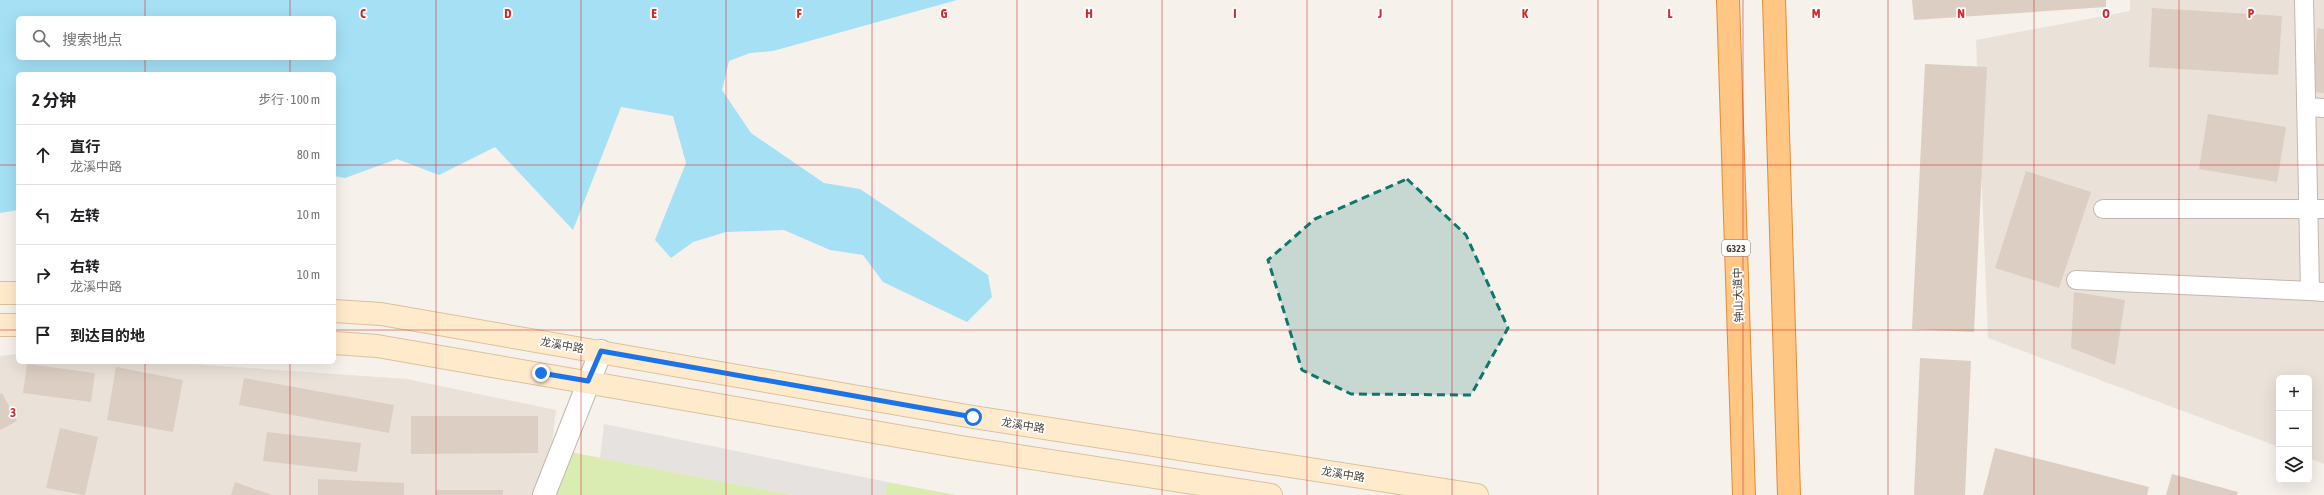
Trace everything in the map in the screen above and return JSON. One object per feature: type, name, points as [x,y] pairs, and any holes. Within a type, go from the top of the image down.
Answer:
[{"type":"highway","name":"钟山大道中","points":[[1728,0],[1744,495]]},
{"type":"highway","points":[[1774,0],[1789,495]]},
{"type":"main road","points":[[0,293],[16,293]]},
{"type":"main road","name":"龙溪中路","points":[[336,311],[381,314],[601,351],[973,417],[1476,495]]},
{"type":"main road","points":[[0,325],[16,325]]},
{"type":"main road","points":[[336,343],[377,346],[588,381],[967,448],[1271,495]]},
{"type":"street","points":[[544,495],[601,351]]},
{"type":"lane","points":[[2076,280],[2317,291],[2316,209],[2306,107],[2304,0]]},
{"type":"lane","points":[[2306,107],[2324,108]]},
{"type":"lane","points":[[2103,209],[2316,209]]},
{"type":"highlighted area","points":[[1407,179],[1466,235],[1508,328],[1471,395],[1351,394],[1302,370],[1268,260],[1315,219]]},
{"type":"shaded area","points":[[2130,0],[2324,0],[2324,464],[2312,459],[2312,375],[2276,375],[2276,446],[1988,338],[1976,40],[2130,11]]},
{"type":"shaded area","points":[[16,354],[16,364],[192,364],[407,379],[556,410],[546,495],[0,495],[0,356]]},
{"type":"shaded area","points":[[604,424],[887,482],[885,495],[793,495],[600,458]]},
{"type":"green space","points":[[552,443],[575,453],[793,495],[546,495]]},
{"type":"green space","points":[[887,482],[956,495],[885,495]]},
{"type":"water","points":[[0,0],[957,0],[773,51],[750,53],[729,61],[722,90],[751,133],[824,183],[860,189],[988,275],[992,297],[967,322],[883,282],[863,255],[830,250],[784,230],[726,232],[693,242],[671,258],[655,240],[686,163],[673,116],[621,107],[573,230],[495,147],[439,175],[397,159],[345,178],[336,176],[336,72],[16,72],[16,210],[0,213]]},
{"type":"building","points":[[1912,0],[2106,0],[2106,7],[1914,20]]},
{"type":"building","points":[[2152,8],[2282,16],[2278,75],[2149,67]]},
{"type":"building","points":[[2317,28],[2324,29],[2324,93],[2313,92]]},
{"type":"building","points":[[1925,64],[1987,67],[1974,332],[1912,329]]},
{"type":"building","points":[[2208,114],[2286,127],[2277,182],[2199,169]]},
{"type":"building","points":[[2026,171],[2091,192],[2059,288],[1995,268]]},
{"type":"building","points":[[2074,292],[2125,300],[2115,365],[2071,348]]},
{"type":"building","points":[[1920,358],[1971,361],[1965,495],[1914,495]]},
{"type":"building","points":[[27,364],[95,373],[91,402],[23,393]]},
{"type":"building","points":[[116,367],[183,380],[173,432],[107,420]]},
{"type":"building","points":[[244,378],[394,405],[389,433],[239,405]]},
{"type":"building","points":[[2,393],[17,421],[0,430],[0,394]]},
{"type":"building","points":[[411,416],[538,416],[538,453],[411,454]]},
{"type":"building","points":[[60,428],[98,437],[85,495],[46,488]]},
{"type":"building","points":[[267,432],[361,443],[357,472],[263,461]]},
{"type":"building","points":[[1995,448],[2149,487],[2147,495],[1983,495]]},
{"type":"building","points":[[2172,474],[2238,492],[2237,495],[2166,495]]},
{"type":"building","points":[[318,479],[404,483],[404,495],[318,495]]},
{"type":"building","points":[[235,482],[272,495],[231,495]]},
{"type":"building","points":[[436,490],[503,490],[503,495],[436,495]]},
{"type":"route","points":[[541,373],[588,381],[601,351],[973,417]]}]
